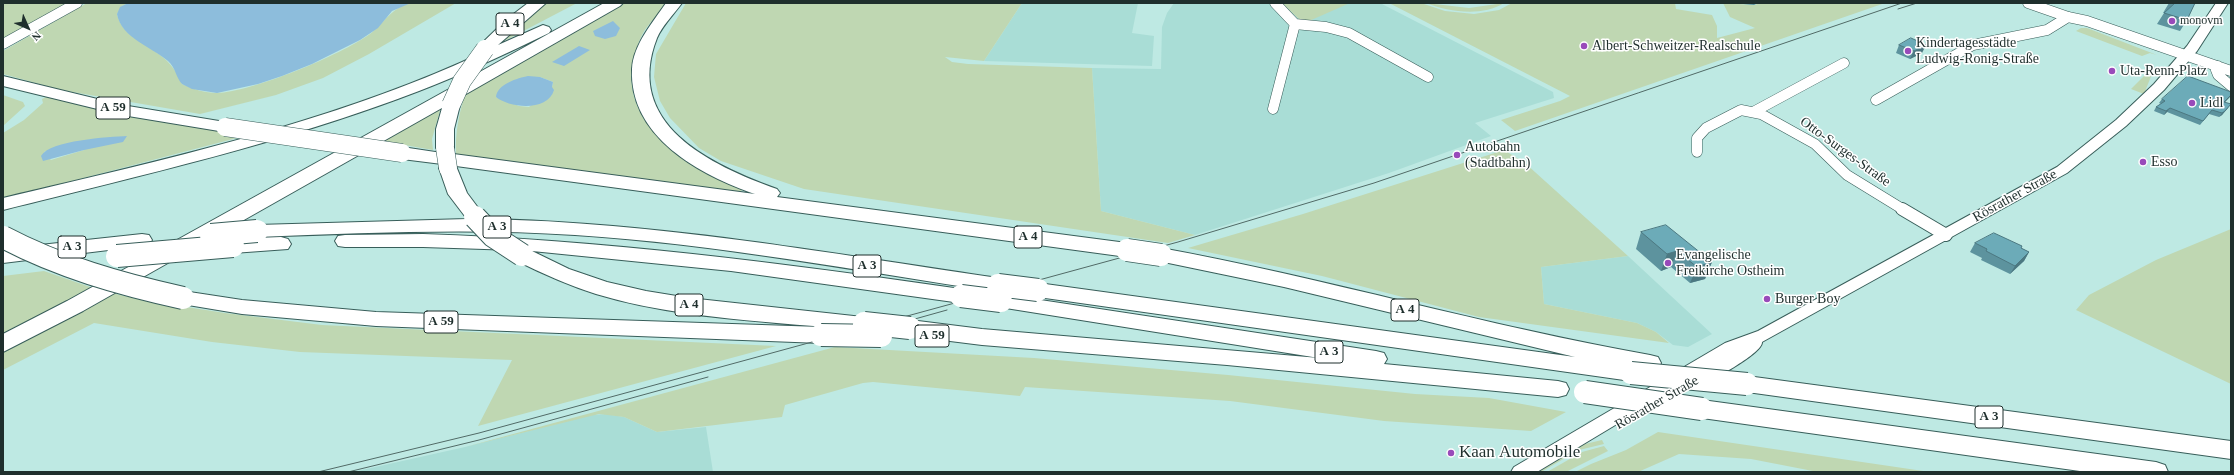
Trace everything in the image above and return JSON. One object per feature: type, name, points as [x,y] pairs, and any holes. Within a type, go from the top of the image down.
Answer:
[{"type":"highway","name":"A 4","points":[[538,3],[513,22],[485,49],[462,80],[451,105],[445,129],[445,148],[448,168],[458,194],[475,217],[494,236],[522,255],[566,277],[635,296],[718,309],[864,323],[982,337],[1235,358],[1558,389]]},
{"type":"highway","points":[[3,204],[230,146],[364,105],[499,51],[594,3]]},
{"type":"highway","points":[[3,344],[88,299],[615,3]]},
{"type":"highway","name":"A 4","points":[[674,3],[654,27],[647,42],[640,73],[645,104],[664,134],[688,156],[717,173],[768,193],[838,211],[1127,250],[1268,275],[1641,368]]},
{"type":"highway","name":"A 59","points":[[3,81],[122,110],[225,127],[402,153],[838,211]]},
{"type":"highway","name":"A 3","points":[[3,256],[142,240],[257,231],[464,226],[619,232],[745,247],[999,293],[1101,315],[1558,389],[2156,472]]},
{"type":"highway","name":"A 59","points":[[3,237],[62,264],[120,283],[183,298],[250,308],[376,319],[821,335],[982,337]]},
{"type":"highway","name":"A 3","points":[[3,269],[117,256],[233,246],[413,241],[577,247],[689,258],[962,296],[1038,290],[1641,368],[1746,384],[2231,450]]},
{"type":"main road","name":"Rösrather Straße","points":[[1520,472],[1543,459],[1615,428],[1741,354],[1764,335],[2062,170],[2086,152],[2157,88],[2187,55],[2218,12],[2222,3]]},
{"type":"street","points":[[3,44],[77,3]]},
{"type":"street","points":[[1275,3],[1294,24],[1326,27],[1349,33],[1428,77]]},
{"type":"street","points":[[2028,3],[2068,17],[2086,20],[2231,71]]},
{"type":"street","points":[[1876,100],[1974,45],[2030,35],[2047,30],[2068,17]]},
{"type":"street","points":[[1273,109],[1294,24]]},
{"type":"street","points":[[1697,152],[1697,138],[1706,128],[1727,116],[1742,110],[1755,111],[1844,63]]},
{"type":"street","points":[[2218,66],[2216,70],[2218,75],[2231,86]]},
{"type":"street","name":"Otto-Surges-Straße","points":[[1755,111],[1815,144],[1847,175],[1860,185],[1946,235]]},
{"type":"shaded area","points":[[128,3],[411,3],[392,11],[378,28],[360,40],[312,64],[258,84],[217,93],[192,89],[182,84],[168,61],[124,30],[117,14],[120,7]]},
{"type":"shaded area","points":[[1022,3],[1138,3],[1132,33],[1154,36],[1152,66],[984,61]]},
{"type":"shaded area","points":[[1174,3],[1380,3],[1553,92],[1554,98],[1475,123],[1491,136],[1389,173],[1195,235],[1101,211],[1092,68],[1161,69],[1162,27],[1167,13]]},
{"type":"shaded area","points":[[613,21],[620,28],[616,36],[605,39],[595,36],[593,31]]},
{"type":"shaded area","points":[[579,46],[590,50],[564,66],[552,62]]},
{"type":"shaded area","points":[[528,76],[540,77],[553,82],[552,87],[554,90],[550,97],[544,102],[528,106],[518,105],[510,104],[496,97],[497,92],[504,85]]},
{"type":"shaded area","points":[[127,136],[123,142],[84,150],[43,161],[41,156],[56,146],[67,143],[81,140]]},
{"type":"shaded area","points":[[1628,256],[1712,334],[1688,347],[1673,345],[1656,332],[1637,323],[1544,304],[1541,267]]},
{"type":"shaded area","points":[[606,414],[624,417],[657,432],[706,427],[713,472],[353,472],[465,447],[592,415]]},
{"type":"green space","points":[[422,2],[456,3],[369,54],[323,78],[276,95],[200,114],[61,90],[3,74],[3,51],[87,3],[128,3],[122,6],[117,14],[119,21],[126,31],[167,61],[174,69],[182,84],[190,88],[217,93],[252,86],[318,62],[357,43],[375,30],[393,12],[404,5]]},
{"type":"green space","points":[[3,3],[70,3],[3,39]]},
{"type":"green space","points":[[547,3],[577,3],[489,49],[516,25]]},
{"type":"green space","points":[[625,3],[670,3],[648,26],[642,35],[633,64],[632,89],[640,112],[654,133],[673,150],[696,166],[744,189],[739,192],[456,154],[458,124],[465,94]],"holes":[[[540,77],[553,82],[552,87],[529,107],[519,106],[496,97]]]},
{"type":"green space","points":[[686,3],[1022,3],[984,61],[945,57],[952,62],[968,64],[1092,68],[1101,211],[1195,235],[1168,243],[804,189],[721,161],[699,148],[670,118],[660,101],[654,77],[656,54]]},
{"type":"green space","points":[[1282,3],[1350,3],[1309,21],[1300,20]]},
{"type":"green space","name":"Albert-Schweitzer-Realschule","points":[[1389,3],[1421,3],[1445,11],[1474,14],[1499,10],[1512,3],[1675,3],[1676,9],[1712,15],[1717,26],[1717,38],[1755,28],[1730,17],[1723,3],[1755,5],[1759,3],[1885,3],[1515,131],[1501,120],[1560,101],[1570,96]]},
{"type":"green space","points":[[1426,3],[1469,8],[1504,3],[1486,10],[1465,12],[1445,9]]},
{"type":"green space","points":[[2081,28],[2087,28],[2157,55],[2150,53],[2142,56],[2076,31]]},
{"type":"green space","points":[[2148,72],[2152,74],[2144,94],[2131,89]]},
{"type":"green space","points":[[3,95],[23,102],[25,106],[3,126]]},
{"type":"green space","points":[[46,97],[228,133],[237,138],[3,199],[3,133],[24,120],[43,103],[42,99]],"holes":[[[93,139],[84,150],[51,160],[44,152],[62,145]]]},
{"type":"green space","points":[[441,107],[432,139],[433,150],[381,141]]},
{"type":"green space","points":[[1504,150],[1525,163],[1628,256],[1541,267],[1544,304],[1637,323],[1656,332],[1669,343],[1479,317],[1322,276],[1188,248],[1303,214]]},
{"type":"green space","points":[[2231,229],[2231,384],[2076,310],[2089,295],[2156,260]]},
{"type":"green space","points":[[44,271],[96,289],[3,337],[3,276]]},
{"type":"green space","points":[[112,293],[170,307],[174,305],[322,325],[776,346],[478,426],[512,360],[300,352],[212,342],[94,323],[3,370],[3,352]]},
{"type":"green space","points":[[835,347],[1034,358],[1228,375],[1415,394],[1489,398],[1566,412],[1531,431],[1384,421],[1230,401],[1025,387],[1020,396],[873,382],[863,383],[785,405],[782,417],[657,432],[624,417],[599,414],[465,447]]},
{"type":"green space","points":[[1658,432],[1930,472],[1818,472],[1751,459],[1679,454],[1638,472],[1575,472],[1626,450]]},
{"type":"green space","points":[[1602,440],[1604,444],[1579,450],[1541,472],[1535,472],[1585,444]]},
{"type":"green space","points":[[1604,446],[1608,451],[1566,472],[1547,472],[1582,452]]},
{"type":"building","points":[[2175,3],[2195,3],[2187,20],[2164,13]]},
{"type":"building","points":[[1911,38],[1926,45],[1914,51],[1899,45]]},
{"type":"building","name":"Lidl","points":[[2188,76],[2231,92],[2231,95],[2224,102],[2231,104],[2222,113],[2212,110],[2203,121],[2170,108],[2166,111],[2156,107],[2165,101],[2162,99]]},
{"type":"building","points":[[1666,225],[1712,262],[1697,267],[1677,251],[1667,254],[1641,232]]},
{"type":"building","points":[[1994,233],[2022,246],[2021,248],[2029,252],[2015,266],[1986,251],[1987,249],[1975,243]]},
{"type":"tram line","points":[[318,472],[479,433],[1178,242],[1374,183],[1902,3]]},
{"type":"tram line","points":[[1898,9],[1917,3]]},
{"type":"tram line","points":[[897,324],[947,310]]},
{"type":"tram line","points":[[348,472],[479,440],[708,377]]},
{"type":"place","name":"monovm","points":[[2172,21]]},
{"type":"place","name":"Albert-Schweitzer-Realschule","points":[[1584,46]]},
{"type":"place","name":"Kindertagesstädte Ludwig-Ronig-Straße","points":[[1908,51]]},
{"type":"place","name":"Uta-Renn-Platz","points":[[2112,71]]},
{"type":"place","name":"Lidl","points":[[2192,103]]},
{"type":"place","name":"Autobahn (Stadtbahn)","points":[[1457,155]]},
{"type":"place","name":"Esso","points":[[2143,162]]},
{"type":"place","name":"Evangelische Freikirche Ostheim","points":[[1668,263]]},
{"type":"place","name":"Burger Boy","points":[[1767,299]]},
{"type":"place","name":"Kaan Automobile","points":[[1451,453]]}]
